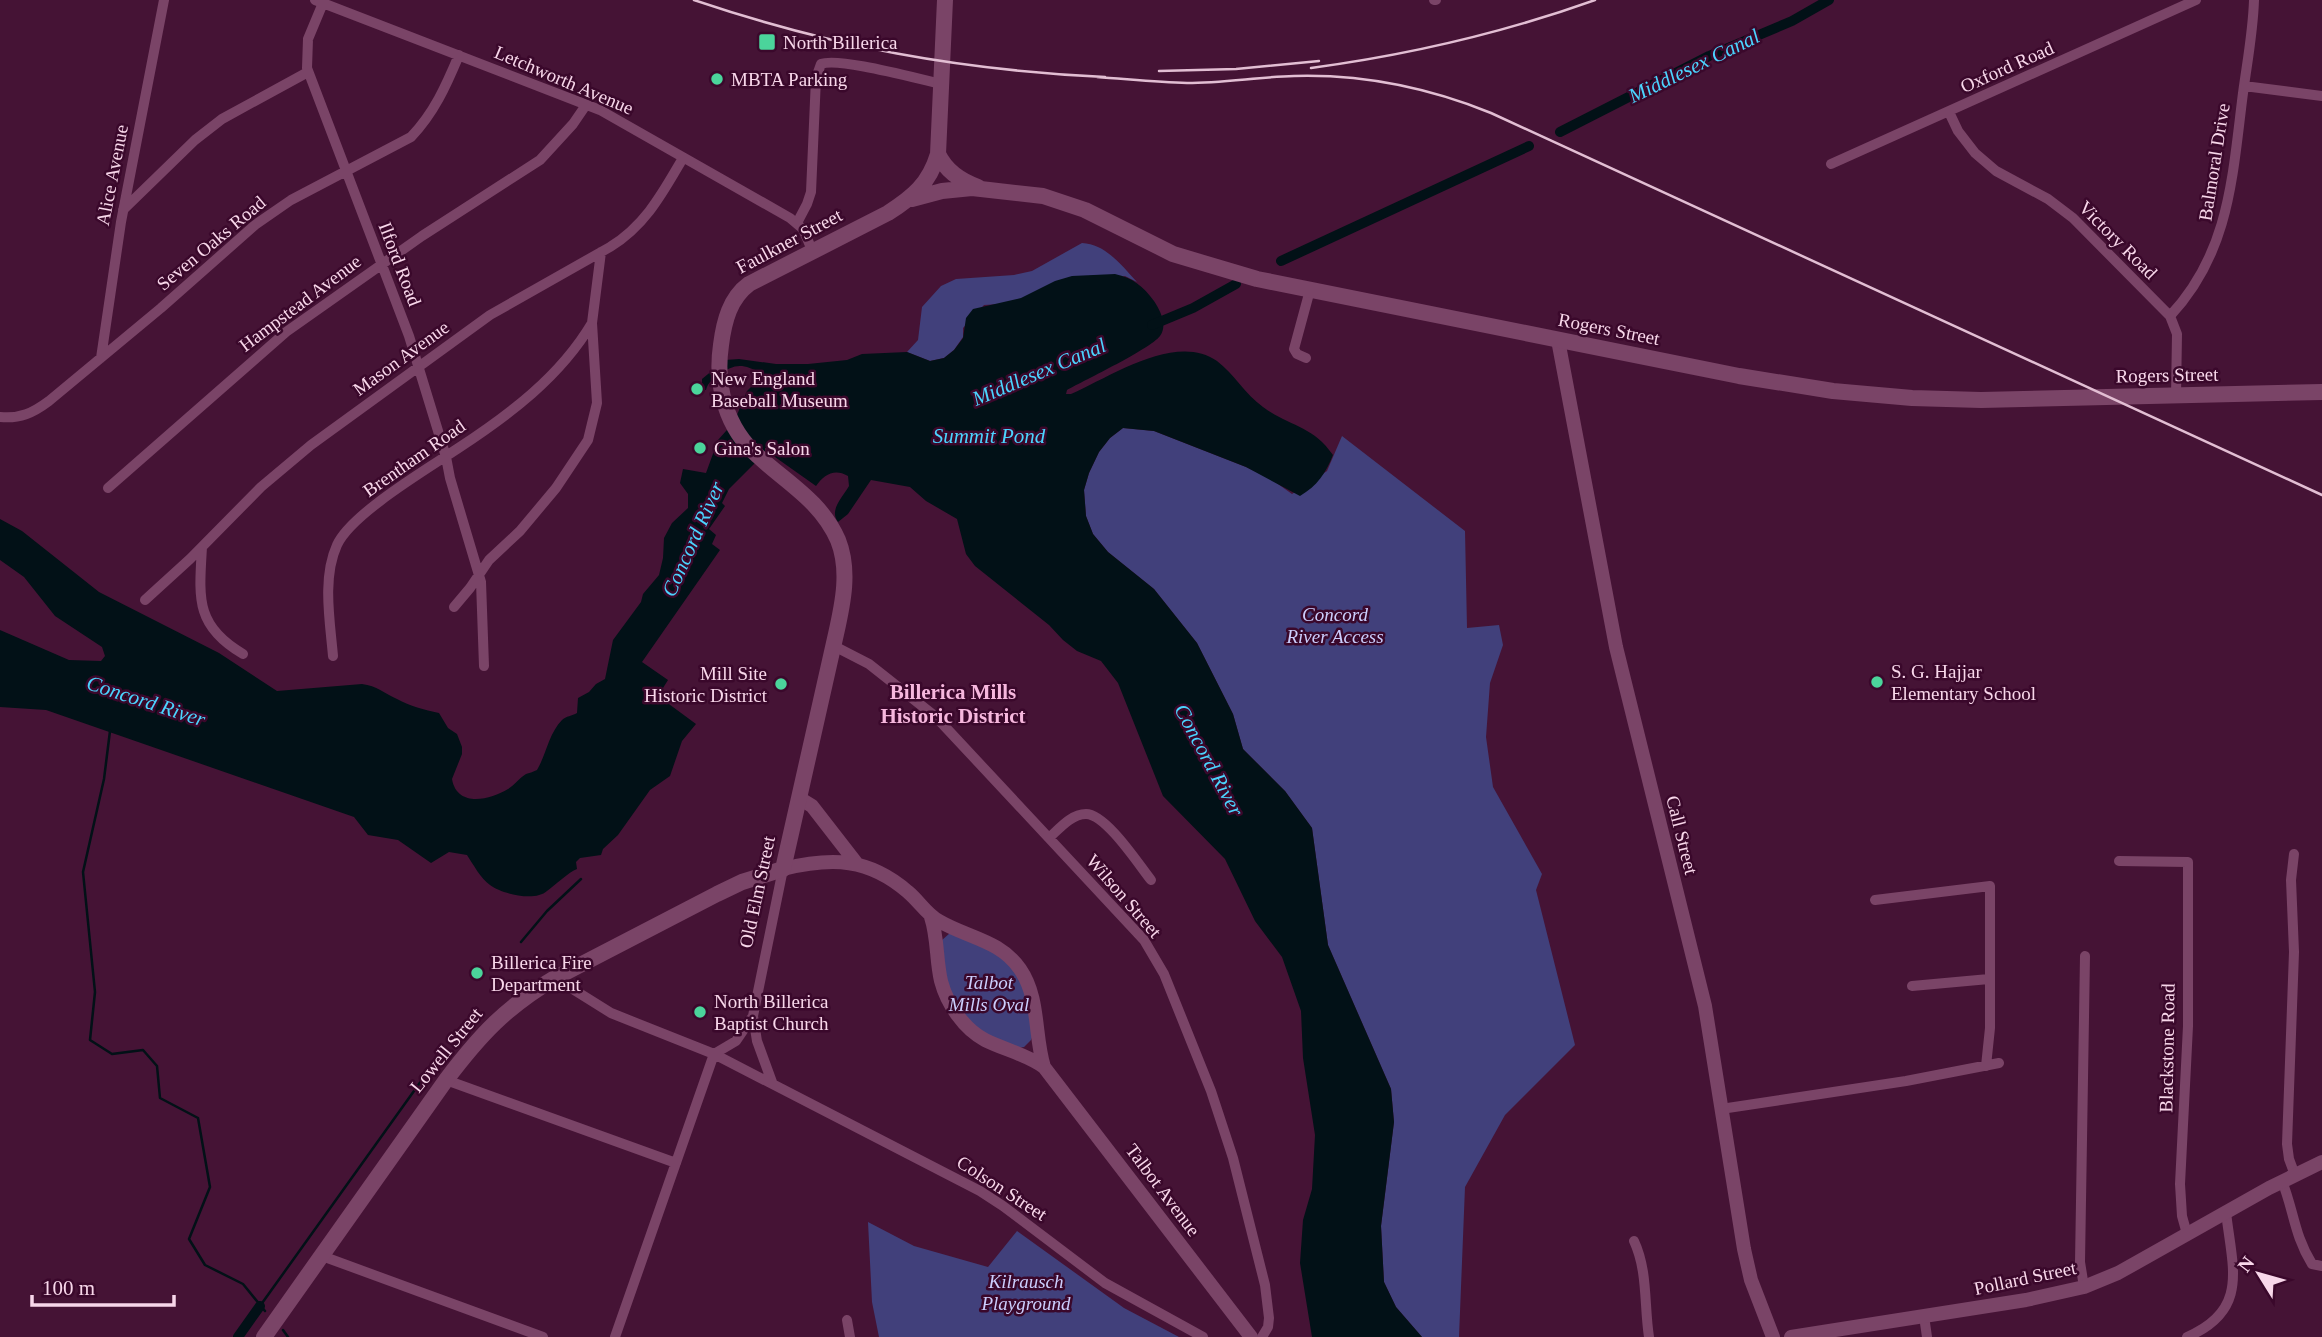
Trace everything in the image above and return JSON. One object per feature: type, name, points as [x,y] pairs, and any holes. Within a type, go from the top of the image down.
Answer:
[{"type":"main road","points":[[908,200],[925,185],[938,155],[945,0]]},
{"type":"main road","points":[[938,155],[945,166],[958,177],[980,188]]},
{"type":"main road","name":"Rogers Street","points":[[908,200],[942,191],[980,188],[1057,200],[1085,210],[1173,254],[1233,272],[1310,290],[1773,382],[1866,395],[1993,400],[2322,392]]},
{"type":"main road","name":"Faulkner Street","points":[[760,458],[744,442],[731,422],[722,396],[720,369],[724,326],[737,295],[753,281],[908,200]]},
{"type":"main road","name":"Old Elm Street","points":[[760,458],[814,503],[839,543],[844,566],[844,586],[834,646],[783,869]]},
{"type":"main road","name":"Lowell Street","points":[[264,1337],[446,1080],[498,1017],[555,978],[717,894],[783,869]]},
{"type":"street","name":"Alice Avenue","points":[[101,358],[123,210],[164,0]]},
{"type":"street","name":"Oxford Road","points":[[1831,164],[2196,0]]},
{"type":"street","name":"Balmoral Drive","points":[[2170,316],[2198,282],[2218,240],[2231,189],[2254,0]]},
{"type":"street","name":"Letchworth Avenue","points":[[319,1],[619,120],[797,223]]},
{"type":"street","name":"Ilford Road","points":[[319,1],[308,39],[308,72],[419,367],[446,457],[479,574],[484,666]]},
{"type":"street","name":"Seven Oaks Road","points":[[0,417],[13,418],[32,414],[255,225],[291,200],[411,137],[426,122],[438,104],[459,55]]},
{"type":"street","points":[[812,250],[803,229],[797,223],[811,192],[816,78],[821,64],[846,64],[942,84]]},
{"type":"street","points":[[123,210],[195,139],[222,119],[308,72]]},
{"type":"street","points":[[2244,86],[2322,96]]},
{"type":"street","name":"Hampstead Avenue","points":[[108,488],[286,332],[381,265],[540,160],[573,124],[586,105]]},
{"type":"street","name":"Victory Road","points":[[1949,112],[1965,142],[1975,153],[1996,171],[2048,200],[2073,218],[2170,316]]},
{"type":"street","name":"Mason Avenue","points":[[145,600],[290,462],[500,308],[623,239],[645,219],[683,158]]},
{"type":"street","points":[[454,607],[493,556],[520,531],[556,488],[581,453],[592,429],[597,395],[592,323],[601,252]]},
{"type":"street","points":[[1306,358],[1297,354],[1294,349],[1310,290]]},
{"type":"street","points":[[2170,316],[2177,334],[2176,396]]},
{"type":"street","name":"Brentham Road","points":[[333,656],[329,584],[339,542],[362,516],[525,400],[567,359],[592,323]]},
{"type":"street","name":"Call Street","points":[[1558,340],[1616,647],[1705,1006],[1748,1267],[1773,1337]]},
{"type":"street","points":[[202,547],[201,588],[205,617],[220,639],[243,654]]},
{"type":"street","name":"Wilson Street","points":[[834,646],[869,664],[936,717],[1144,940],[1164,974],[1211,1091],[1234,1158],[1265,1285],[1269,1318],[1268,1327],[1262,1337]]},
{"type":"street","name":"Talbot Avenue","points":[[799,798],[814,808],[857,863]]},
{"type":"street","points":[[1049,838],[1076,816],[1094,816],[1101,819],[1152,880]]},
{"type":"street","points":[[2294,854],[2291,880],[2294,952],[2287,1144],[2289,1200],[2292,1220],[2300,1240],[2312,1264],[2322,1266]]},
{"type":"street","name":"Blackstone Road","points":[[2119,861],[2188,862],[2188,1026],[2180,1184],[2182,1216],[2187,1234]]},
{"type":"street","name":"Talbot Avenue","points":[[783,869],[821,862],[857,863],[878,872],[914,897],[931,917],[936,935],[941,982],[957,1014],[984,1039],[1024,1055],[1044,1067],[1251,1337]]},
{"type":"street","name":"Old Elm Street","points":[[714,1054],[736,1041],[753,1016],[783,869]]},
{"type":"street","points":[[1875,900],[1990,886],[1990,1028],[1986,1066]]},
{"type":"street","name":"Talbot Avenue","points":[[931,917],[1000,948],[1020,969],[1031,993],[1044,1067]]},
{"type":"street","points":[[2084,1287],[2080,1262],[2085,956]]},
{"type":"street","name":"Colson Street","points":[[555,978],[611,1013],[714,1054],[980,1191],[1051,1241],[1104,1283],[1203,1337]]},
{"type":"street","points":[[1912,986],[1989,979]]},
{"type":"street","points":[[753,1016],[757,1041],[772,1082]]},
{"type":"street","points":[[615,1337],[714,1054]]},
{"type":"street","points":[[1721,1109],[1894,1083],[1999,1063]]},
{"type":"street","points":[[446,1080],[677,1163]]},
{"type":"street","name":"Pollard Street","points":[[1791,1337],[2026,1300],[2084,1287],[2118,1273],[2225,1212],[2322,1163]]},
{"type":"street","points":[[2187,1337],[2216,1320],[2229,1302],[2233,1274],[2225,1212]]},
{"type":"street","points":[[1633,1241],[1643,1276],[1649,1337]]},
{"type":"street","points":[[322,1255],[543,1337]]},
{"type":"street","points":[[1924,1316],[1927,1337]]},
{"type":"street","points":[[848,1320],[850,1337]]},
{"type":"green space","points":[[1082,243],[1099,247],[1137,282],[1125,276],[1000,304],[984,305],[963,328],[963,337],[954,350],[944,358],[930,361],[907,352],[918,340],[922,307],[941,286],[956,279],[1032,271]]},
{"type":"green space","name":"Concord River Access","points":[[1123,428],[1154,431],[1246,467],[1271,479],[1292,494],[1327,471],[1342,436],[1465,531],[1467,628],[1499,625],[1503,645],[1490,683],[1486,737],[1493,787],[1542,874],[1536,890],[1575,1045],[1505,1115],[1465,1187],[1459,1337],[1422,1337],[1396,1307],[1384,1282],[1381,1226],[1394,1122],[1391,1089],[1328,945],[1312,828],[1285,791],[1243,749],[1233,714],[1197,643],[1154,589],[1108,552],[1093,534],[1086,516],[1084,490],[1089,473],[1099,452],[1110,438]]},
{"type":"green space","name":"Talbot Mills Oval","points":[[961,931],[1020,969],[1034,1032],[1024,1047],[995,1044],[950,1004],[941,941],[950,933]]},
{"type":"green space","name":"Kilrausch Playground","points":[[868,1222],[914,1246],[988,1267],[1017,1231],[1124,1308],[1179,1337],[879,1337],[872,1302]]},
{"type":"water","points":[[1115,274],[1132,280],[1150,296],[1162,318],[1162,332],[1144,349],[1067,390],[1066,394],[1143,360],[1163,354],[1201,353],[1223,366],[1263,407],[1309,432],[1333,455],[1320,478],[1300,496],[1246,467],[1154,431],[1123,428],[1110,438],[1099,452],[1089,473],[1084,490],[1086,516],[1093,534],[1108,552],[1154,589],[1197,643],[1233,714],[1243,749],[1285,791],[1312,828],[1328,945],[1391,1089],[1394,1122],[1381,1226],[1384,1282],[1396,1307],[1422,1337],[1312,1337],[1300,1263],[1303,1220],[1312,1189],[1315,1135],[1303,1058],[1301,1011],[1282,957],[1255,921],[1225,859],[1163,796],[1118,683],[1101,661],[1077,651],[975,566],[966,554],[957,519],[926,501],[910,487],[871,480],[848,514],[838,522],[835,513],[849,486],[848,476],[830,474],[816,486],[775,457],[769,456],[768,448],[765,448],[765,453],[729,489],[722,503],[725,506],[709,529],[716,535],[712,544],[720,550],[642,662],[668,680],[658,696],[696,724],[682,741],[670,776],[650,790],[601,855],[580,858],[576,862],[577,869],[547,891],[535,896],[518,896],[490,885],[467,855],[449,852],[431,863],[398,840],[368,835],[354,817],[46,710],[0,707],[0,630],[69,660],[101,661],[105,656],[102,647],[55,616],[24,577],[0,560],[0,519],[22,531],[99,592],[219,653],[277,691],[362,684],[412,706],[439,713],[448,728],[457,734],[462,747],[452,779],[455,788],[467,798],[475,799],[501,793],[526,774],[537,770],[558,725],[577,713],[578,698],[605,679],[613,640],[659,575],[664,538],[672,523],[688,508],[688,494],[680,483],[683,469],[706,473],[718,440],[734,422],[747,391],[762,373],[744,366],[734,367],[713,380],[706,390],[702,390],[702,379],[725,360],[808,364],[847,360],[862,354],[907,352],[930,361],[944,358],[963,338],[966,318],[973,309],[1021,298],[1055,281],[1072,276]]},
{"type":"waterway","name":"Middlesex Canal","points":[[1560,132],[1709,56],[1792,21],[1829,0]]},
{"type":"waterway","name":"Middlesex Canal","points":[[1281,261],[1529,146]]},
{"type":"waterway","name":"Middlesex Canal","points":[[1152,325],[1193,308],[1236,284]]},
{"type":"waterway","points":[[110,731],[104,779],[83,872],[95,992],[90,1040],[112,1054],[143,1050],[157,1066],[160,1098],[198,1118],[210,1187],[189,1239],[205,1265],[243,1284],[265,1311]]},
{"type":"waterway","points":[[521,942],[547,911],[581,879]]},
{"type":"waterway","points":[[260,1306],[424,1077]]},
{"type":"waterway","name":"Middlesex Canal","points":[[238,1337],[260,1306]]},
{"type":"waterway","points":[[283,1330],[288,1337]]},
{"type":"railway","points":[[694,0],[796,31],[897,54],[999,69],[1105,77]]},
{"type":"railway","points":[[1311,68],[1455,42],[1595,0]]},
{"type":"railway","points":[[1159,71],[1236,69],[1319,61]]},
{"type":"railway","points":[[1097,77],[1187,83],[1294,76],[1345,77],[1419,89],[1467,104],[2322,495]]},
{"type":"place","name":"North Billerica","points":[[767,42]]},
{"type":"place","name":"MBTA Parking","points":[[717,79]]},
{"type":"place","name":"New England Baseball Museum","points":[[697,389]]},
{"type":"place","name":"Gina's Salon","points":[[700,448]]},
{"type":"place","name":"S. G. Hajjar Elementary School","points":[[1877,682]]},
{"type":"place","name":"Mill Site Historic District","points":[[781,684]]},
{"type":"place","name":"Billerica Fire Department","points":[[477,973]]},
{"type":"place","name":"North Billerica Baptist Church","points":[[700,1012]]},
{"type":"district","name":"Billerica Mills Historic District","points":[[953,704]]},
{"type":"water label","name":"Summit Pond","points":[[989,436]]},
{"type":"water label","name":"Concord River","points":[[693,539]]},
{"type":"water label","name":"Concord River","points":[[146,701]]},
{"type":"water label","name":"Concord River","points":[[1209,760]]}]
